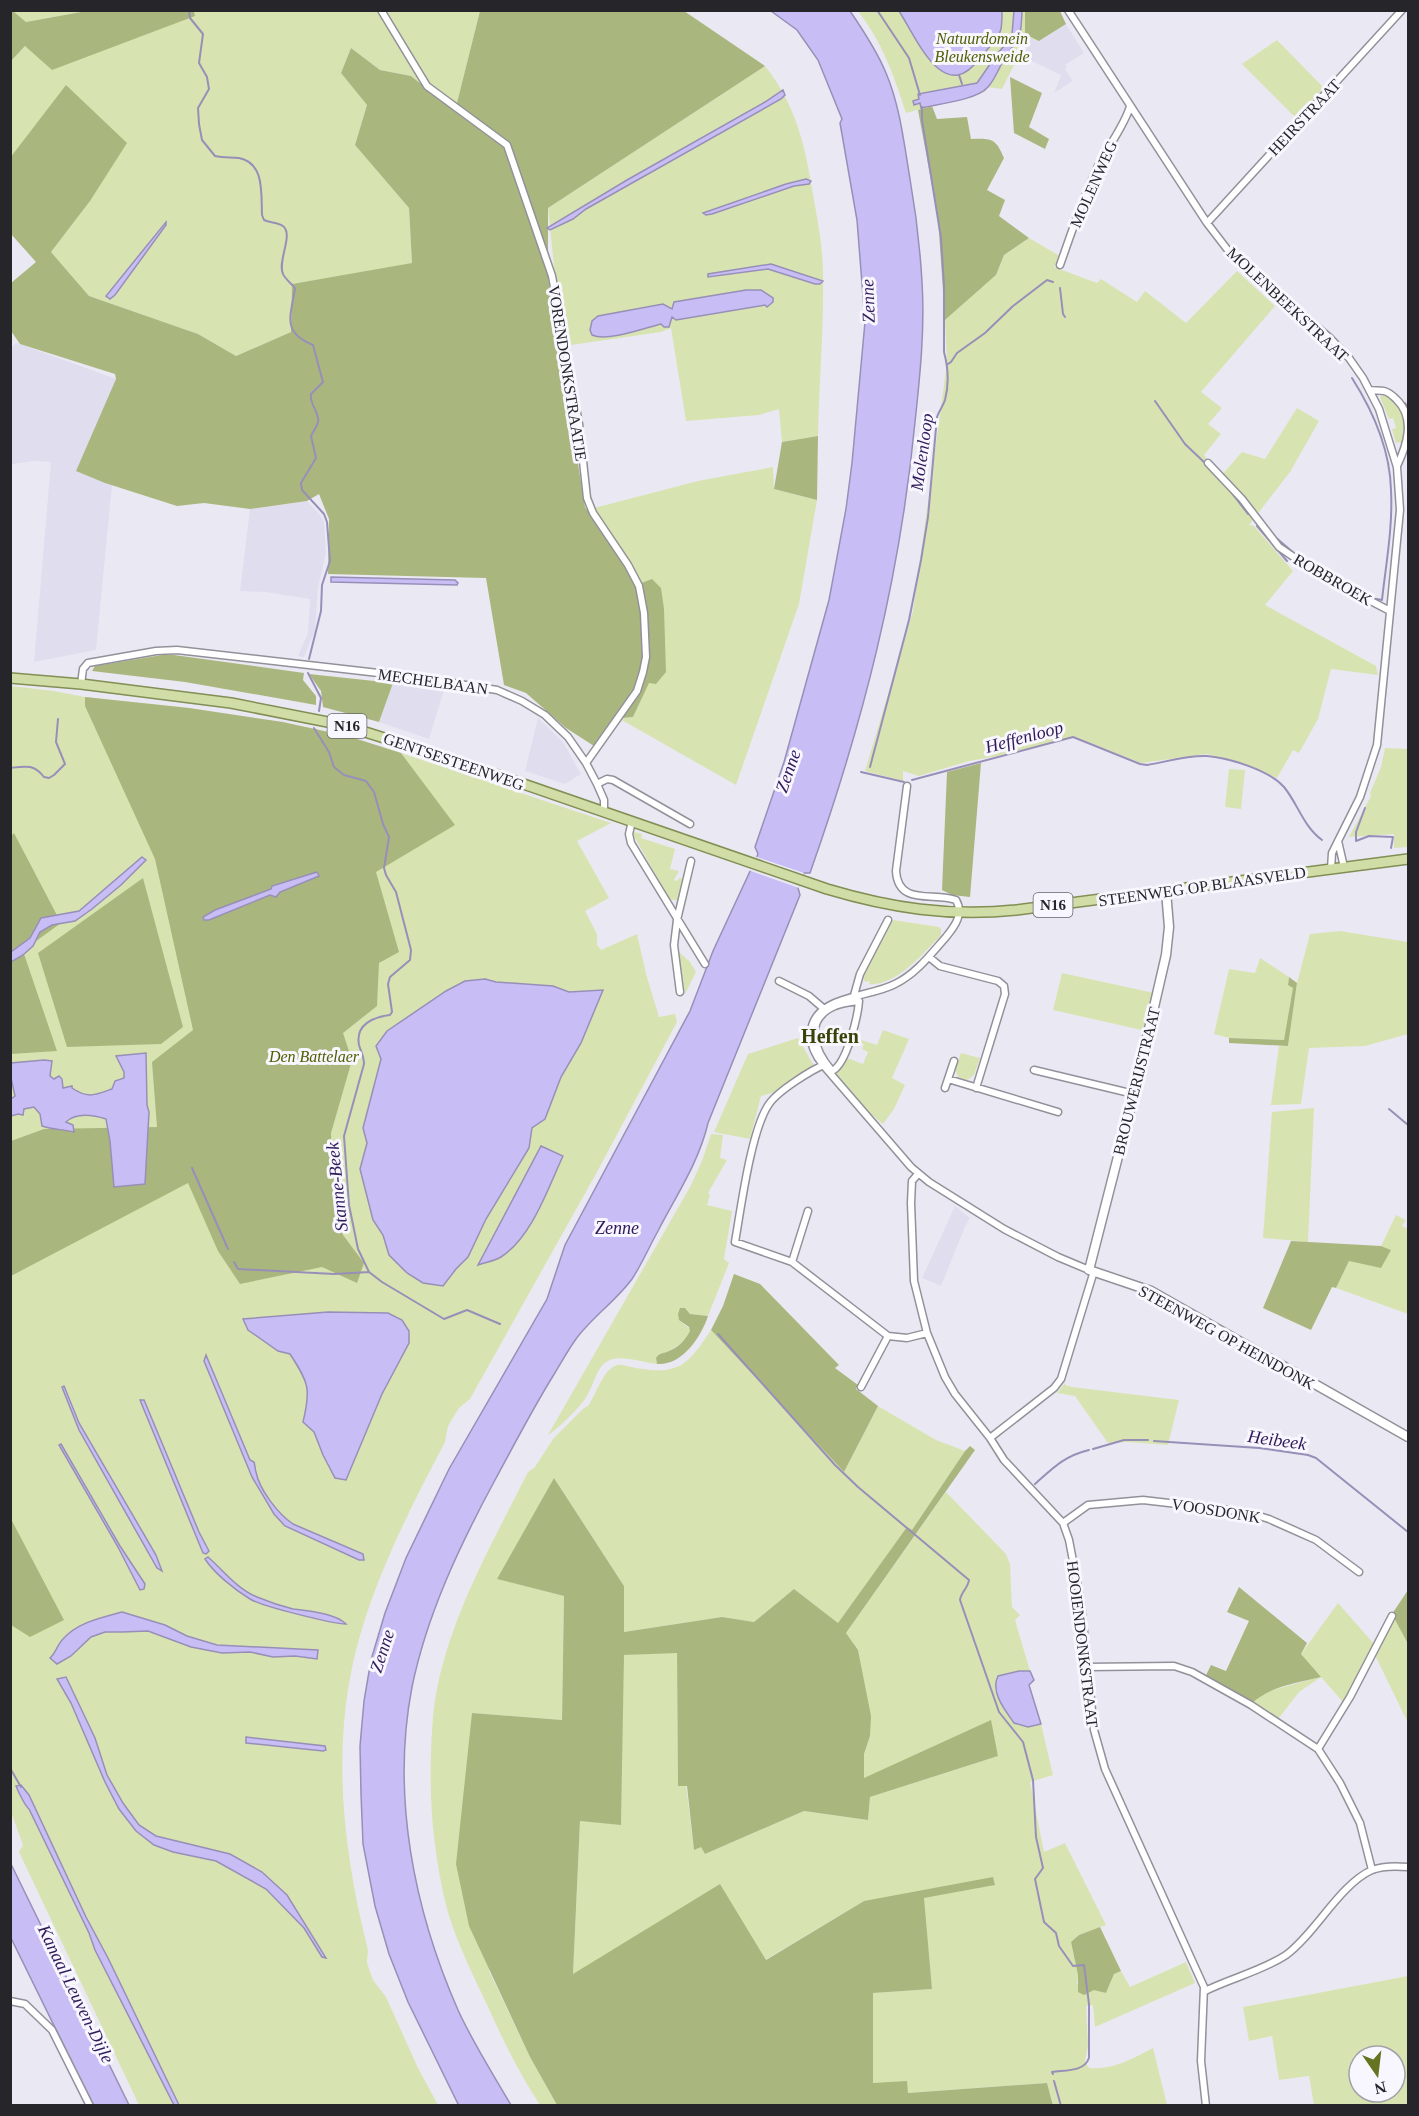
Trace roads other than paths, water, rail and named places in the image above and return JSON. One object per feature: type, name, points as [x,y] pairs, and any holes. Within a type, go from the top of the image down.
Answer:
[{"type":"main road","name":"GENTSESTEENWEG","points":[[10,678],[81,684],[231,703],[343,725],[427,751],[747,862]]},
{"type":"main road","name":"STEENWEG OP BLAASVELD","points":[[747,862],[882,903],[910,909],[959,914],[1016,910],[1408,859]]},
{"type":"street","name":"VORENDONKSTRAATJE","points":[[381,10],[427,86],[507,145],[552,276],[579,424],[587,498],[593,513],[628,565],[639,586],[644,614],[646,657],[643,672],[637,691],[586,763]]},
{"type":"street","name":"MOLENBEEKSTRAAT","points":[[1068,10],[1206,223],[1227,249],[1343,352],[1363,378],[1379,409],[1397,467],[1400,510],[1377,745],[1360,797],[1332,853],[1331,869]]},
{"type":"street","name":"HEIRSTRAAT","points":[[1206,223],[1402,10]]},
{"type":"street","name":"MOLENWEG","points":[[1060,266],[1078,211],[1113,138],[1127,117],[1130,106]]},
{"type":"street","points":[[1370,390],[1386,391],[1397,400],[1408,422],[1405,450],[1397,467]]},
{"type":"street","name":"ROBBROEK","points":[[1208,463],[1242,499],[1279,547],[1317,573],[1390,611]]},
{"type":"street","name":"MECHELBAAN","points":[[81,684],[82,669],[88,663],[156,651],[177,650],[422,678],[497,690],[545,715],[568,737],[597,784],[604,800],[604,812]]},
{"type":"street","points":[[597,784],[607,779],[613,780],[690,824]]},
{"type":"street","points":[[824,1064],[814,1038],[817,1023],[824,1013],[881,991],[905,978],[928,957],[956,925],[959,914],[956,900],[908,893],[897,882],[896,872],[907,786]]},
{"type":"street","points":[[632,821],[629,834],[631,843],[705,964]]},
{"type":"street","points":[[1338,841],[1344,867]]},
{"type":"street","points":[[681,992],[674,953],[677,920],[691,861]]},
{"type":"street","name":"BROUWERIJSTRAAT","points":[[1091,1271],[1166,955],[1169,927],[1166,891]]},
{"type":"street","points":[[853,1000],[860,974],[888,920]]},
{"type":"street","points":[[928,957],[940,966],[998,981],[1004,986],[1005,994],[976,1088]]},
{"type":"street","points":[[779,981],[809,996],[823,1008]]},
{"type":"street","points":[[860,1001],[844,1055],[837,1069],[832,1071],[817,1058],[811,1043],[811,1028],[823,1008],[831,1003],[860,1001]]},
{"type":"street","points":[[945,1088],[954,1061]]},
{"type":"street","points":[[824,1064],[782,1092],[767,1107],[751,1159],[735,1242],[792,1262],[888,1336],[907,1338],[927,1332]]},
{"type":"street","name":"STEENWEG OP HEINDONK","points":[[824,1064],[918,1174],[929,1182],[1004,1229],[1058,1257],[1091,1271],[1151,1291],[1408,1437]]},
{"type":"street","points":[[1034,1070],[1134,1094]]},
{"type":"street","points":[[948,1079],[1058,1112]]},
{"type":"street","name":"HOOIENDONKSTRAAT","points":[[918,1174],[912,1181],[911,1203],[914,1281],[927,1332],[945,1377],[955,1394],[990,1438],[1004,1460],[1063,1523],[1069,1540],[1080,1603],[1094,1730],[1105,1769],[1205,1991],[1201,2061],[1206,2106]]},
{"type":"street","points":[[792,1262],[808,1211]]},
{"type":"street","points":[[990,1438],[1054,1388],[1061,1379],[1091,1271]]},
{"type":"street","points":[[861,1387],[888,1336]]},
{"type":"street","name":"VOOSDONK","points":[[1063,1523],[1088,1505],[1143,1500],[1246,1512],[1269,1519],[1316,1540],[1359,1572]]},
{"type":"street","points":[[1318,1749],[1350,1697],[1392,1617]]},
{"type":"street","points":[[1087,1667],[1174,1666],[1192,1672],[1318,1749],[1340,1783],[1360,1823],[1372,1870]]},
{"type":"street","points":[[1205,1991],[1272,1963],[1287,1954],[1299,1944],[1350,1887],[1372,1870],[1397,1866],[1408,1867]]},
{"type":"street","points":[[10,2001],[25,2004],[52,2030],[90,2106]]},
{"type":"water","name":"Zenne","points":[[771,11],[850,11],[878,57],[895,98],[916,217],[923,299],[920,370],[900,537],[863,705],[830,815],[810,873],[804,873],[798,888],[800,895],[708,1123],[699,1151],[632,1279],[576,1339],[523,1428],[457,1555],[426,1633],[418,1660],[406,1728],[404,1769],[406,1811],[419,1893],[429,1933],[458,2010],[511,2105],[459,2106],[408,2002],[389,1954],[375,1906],[363,1844],[360,1746],[364,1701],[371,1660],[385,1613],[406,1558],[449,1469],[547,1299],[565,1245],[690,1011],[713,951],[758,854],[755,847],[784,762],[829,600],[852,463],[865,322],[857,220],[840,123],[842,119],[818,60],[797,30]]},
{"type":"water","points":[[899,11],[1002,11],[1001,29],[995,41],[966,72],[954,75],[943,72],[933,63],[923,51]]},
{"type":"water","points":[[1014,11],[1022,11],[1019,36],[988,87],[975,95],[957,101],[921,108],[920,103],[914,105],[913,101],[919,99],[918,94],[977,83],[1010,39]]},
{"type":"water","points":[[783,90],[785,95],[781,99],[586,209],[573,219],[550,230],[547,228],[765,102]]},
{"type":"water","points":[[806,179],[811,181],[809,184],[794,186],[712,214],[703,213],[786,184]]},
{"type":"water","points":[[166,222],[115,295],[110,299],[106,296]]},
{"type":"water","points":[[771,264],[823,281],[815,284],[768,269],[708,277],[708,274]]},
{"type":"water","points":[[746,290],[761,290],[773,298],[773,302],[767,307],[765,305],[676,320],[672,317],[669,327],[661,324],[616,336],[599,337],[592,335],[590,330],[592,321],[598,316],[663,304],[672,309],[674,302]]},
{"type":"water","points":[[331,577],[455,580],[458,583],[457,585],[331,582]]},
{"type":"water","points":[[142,857],[146,860],[92,909],[75,921],[52,925],[40,932],[33,946],[11,962],[11,952],[30,938],[41,918],[79,911]]},
{"type":"water","points":[[317,872],[319,876],[280,892],[276,897],[270,895],[204,920],[203,917],[215,910],[271,889],[272,886]]},
{"type":"water","points":[[485,979],[496,982],[553,986],[569,992],[603,990],[581,1043],[561,1077],[545,1119],[532,1128],[529,1148],[486,1219],[468,1257],[443,1286],[423,1283],[407,1273],[389,1255],[383,1235],[373,1220],[360,1169],[367,1143],[363,1128],[381,1059],[376,1046],[387,1031],[446,991],[465,981]]},
{"type":"water","points":[[146,1053],[149,1112],[145,1184],[114,1187],[106,1119],[80,1116],[70,1119],[66,1122],[73,1125],[74,1132],[42,1126],[40,1114],[34,1107],[24,1109],[23,1115],[11,1116],[11,1099],[15,1096],[11,1078],[11,1063],[52,1061],[50,1076],[54,1079],[59,1076],[62,1079],[63,1088],[72,1086],[83,1094],[92,1095],[112,1089],[115,1081],[124,1078],[124,1072],[116,1056]]},
{"type":"water","points":[[541,1146],[563,1156],[538,1211],[522,1237],[512,1248],[499,1258],[478,1265]]},
{"type":"water","points":[[328,1312],[388,1313],[402,1320],[409,1331],[409,1343],[382,1394],[346,1480],[335,1478],[314,1432],[303,1422],[307,1386],[290,1354],[278,1351],[248,1330],[243,1319]]},
{"type":"water","points":[[206,1355],[250,1460],[254,1462],[261,1486],[270,1501],[293,1524],[363,1554],[364,1560],[359,1560],[285,1526],[274,1514],[252,1477],[204,1361]]},
{"type":"water","points":[[64,1386],[79,1423],[156,1555],[162,1571],[157,1568],[79,1430],[62,1387]]},
{"type":"water","points":[[140,1400],[144,1400],[209,1551],[206,1554],[203,1553]]},
{"type":"water","points":[[61,1444],[120,1546],[145,1584],[144,1589],[140,1590],[59,1445]]},
{"type":"water","points":[[208,1557],[250,1594],[288,1608],[335,1617],[346,1624],[297,1614],[250,1599],[219,1575],[205,1559]]},
{"type":"water","points":[[122,1612],[165,1625],[187,1636],[217,1645],[318,1650],[317,1659],[295,1656],[273,1657],[250,1652],[222,1653],[191,1647],[148,1631],[105,1632],[91,1637],[71,1656],[57,1664],[50,1658],[61,1641],[76,1628],[90,1621]]},
{"type":"water","points":[[1030,1671],[1034,1680],[1029,1685],[1041,1724],[1028,1727],[1014,1723],[997,1694],[998,1676]]},
{"type":"water","points":[[66,1677],[95,1738],[107,1775],[139,1825],[156,1836],[230,1854],[262,1872],[287,1895],[326,1958],[322,1957],[304,1928],[266,1889],[216,1861],[173,1852],[154,1845],[136,1831],[119,1809],[71,1703],[57,1679]]},
{"type":"water","points":[[246,1737],[325,1746],[326,1750],[246,1743]]},
{"type":"water","points":[[21,1785],[29,1795],[86,1917],[179,2105],[174,2105],[95,1950],[89,1933],[16,1786]]},
{"type":"water","points":[[10,1862],[129,2105],[93,2105],[11,1938]]},
{"type":"waterway","name":"Stanne-Beek","points":[[189,10],[190,18],[203,34],[199,63],[207,77],[209,89],[198,108],[202,140],[215,156],[239,158],[253,166],[260,180],[264,220],[281,225],[286,230],[282,269],[284,276],[295,288],[290,322],[296,335],[313,345],[323,382],[311,394],[318,418],[311,436],[316,458],[301,483],[302,490],[324,514],[327,522],[330,561],[322,585],[321,611],[309,659]]},
{"type":"waterway","points":[[877,10],[909,58],[920,95]]},
{"type":"waterway","points":[[959,75],[962,84]]},
{"type":"waterway","name":"Molenloop","points":[[870,767],[909,620],[928,517],[937,417],[945,400],[947,388],[941,238],[922,120],[922,107]]},
{"type":"waterway","points":[[948,364],[957,353],[985,333],[1013,306],[1047,280],[1053,282]]},
{"type":"waterway","points":[[1060,288],[1065,317]]},
{"type":"waterway","points":[[1310,564],[1371,598],[1382,600],[1391,517],[1390,475],[1379,431],[1352,378]]},
{"type":"waterway","points":[[1155,401],[1185,444],[1206,464]]},
{"type":"waterway","points":[[1405,403],[1408,408]]},
{"type":"waterway","points":[[1228,488],[1248,514]]},
{"type":"waterway","points":[[1257,526],[1287,561]]},
{"type":"waterway","points":[[1274,536],[1295,554]]},
{"type":"waterway","name":"Stanne-Beek","points":[[308,673],[321,698],[319,711]]},
{"type":"waterway","points":[[10,768],[29,767],[49,778],[65,764],[56,742],[58,719]]},
{"type":"waterway","name":"Stanne-Beek","points":[[314,728],[329,752],[334,767],[344,775],[366,781],[374,792],[389,837],[384,868],[396,892],[411,950],[410,960],[390,977],[388,984],[392,1012],[390,1015],[367,1023],[360,1032],[359,1045],[364,1064],[344,1136],[349,1205],[358,1249],[369,1272],[444,1319],[467,1310],[500,1324]]},
{"type":"waterway","name":"Heffenloop","points":[[912,780],[1073,737],[1147,765],[1192,757],[1216,757],[1259,770],[1277,781],[1289,794],[1305,822],[1322,840]]},
{"type":"waterway","name":"Heffenloop","points":[[861,772],[904,782]]},
{"type":"waterway","points":[[1365,808],[1356,832],[1356,841],[1369,836],[1393,837],[1391,848]]},
{"type":"waterway","points":[[1389,1109],[1408,1125]]},
{"type":"waterway","points":[[192,1168],[228,1249]]},
{"type":"waterway","points":[[234,1262],[238,1269],[334,1274],[369,1272]]},
{"type":"waterway","points":[[718,1334],[835,1465],[969,1580],[960,1600],[999,1712],[1023,1742],[1033,1780],[1036,1837],[1043,1868],[1035,1879],[1044,1922],[1056,1933],[1059,1946],[1073,1966],[1084,1965],[1089,2004],[1089,2058],[1087,2063],[1079,2068],[1052,2072],[1053,2074]]},
{"type":"waterway","name":"Heibeek","points":[[1093,1449],[1124,1440],[1148,1440]]},
{"type":"waterway","name":"Heibeek","points":[[1154,1441],[1259,1448],[1308,1455],[1316,1458],[1408,1532]]},
{"type":"waterway","name":"Heibeek","points":[[1035,1484],[1066,1459],[1089,1450]]},
{"type":"waterway","points":[[10,1768],[21,1787]]},
{"type":"waterway","points":[[1054,2081],[1061,2106]]},
{"type":"district","name":"Heffen","points":[[830,1036]]},
{"type":"park label","name":"Natuurdomein Bleukensweide","points":[[982,47]]},
{"type":"park label","name":"Den Battelaer","points":[[314,1056]]},
{"type":"water label","name":"Kanaal Leuven-Dijle","points":[[76,1994]]}]
